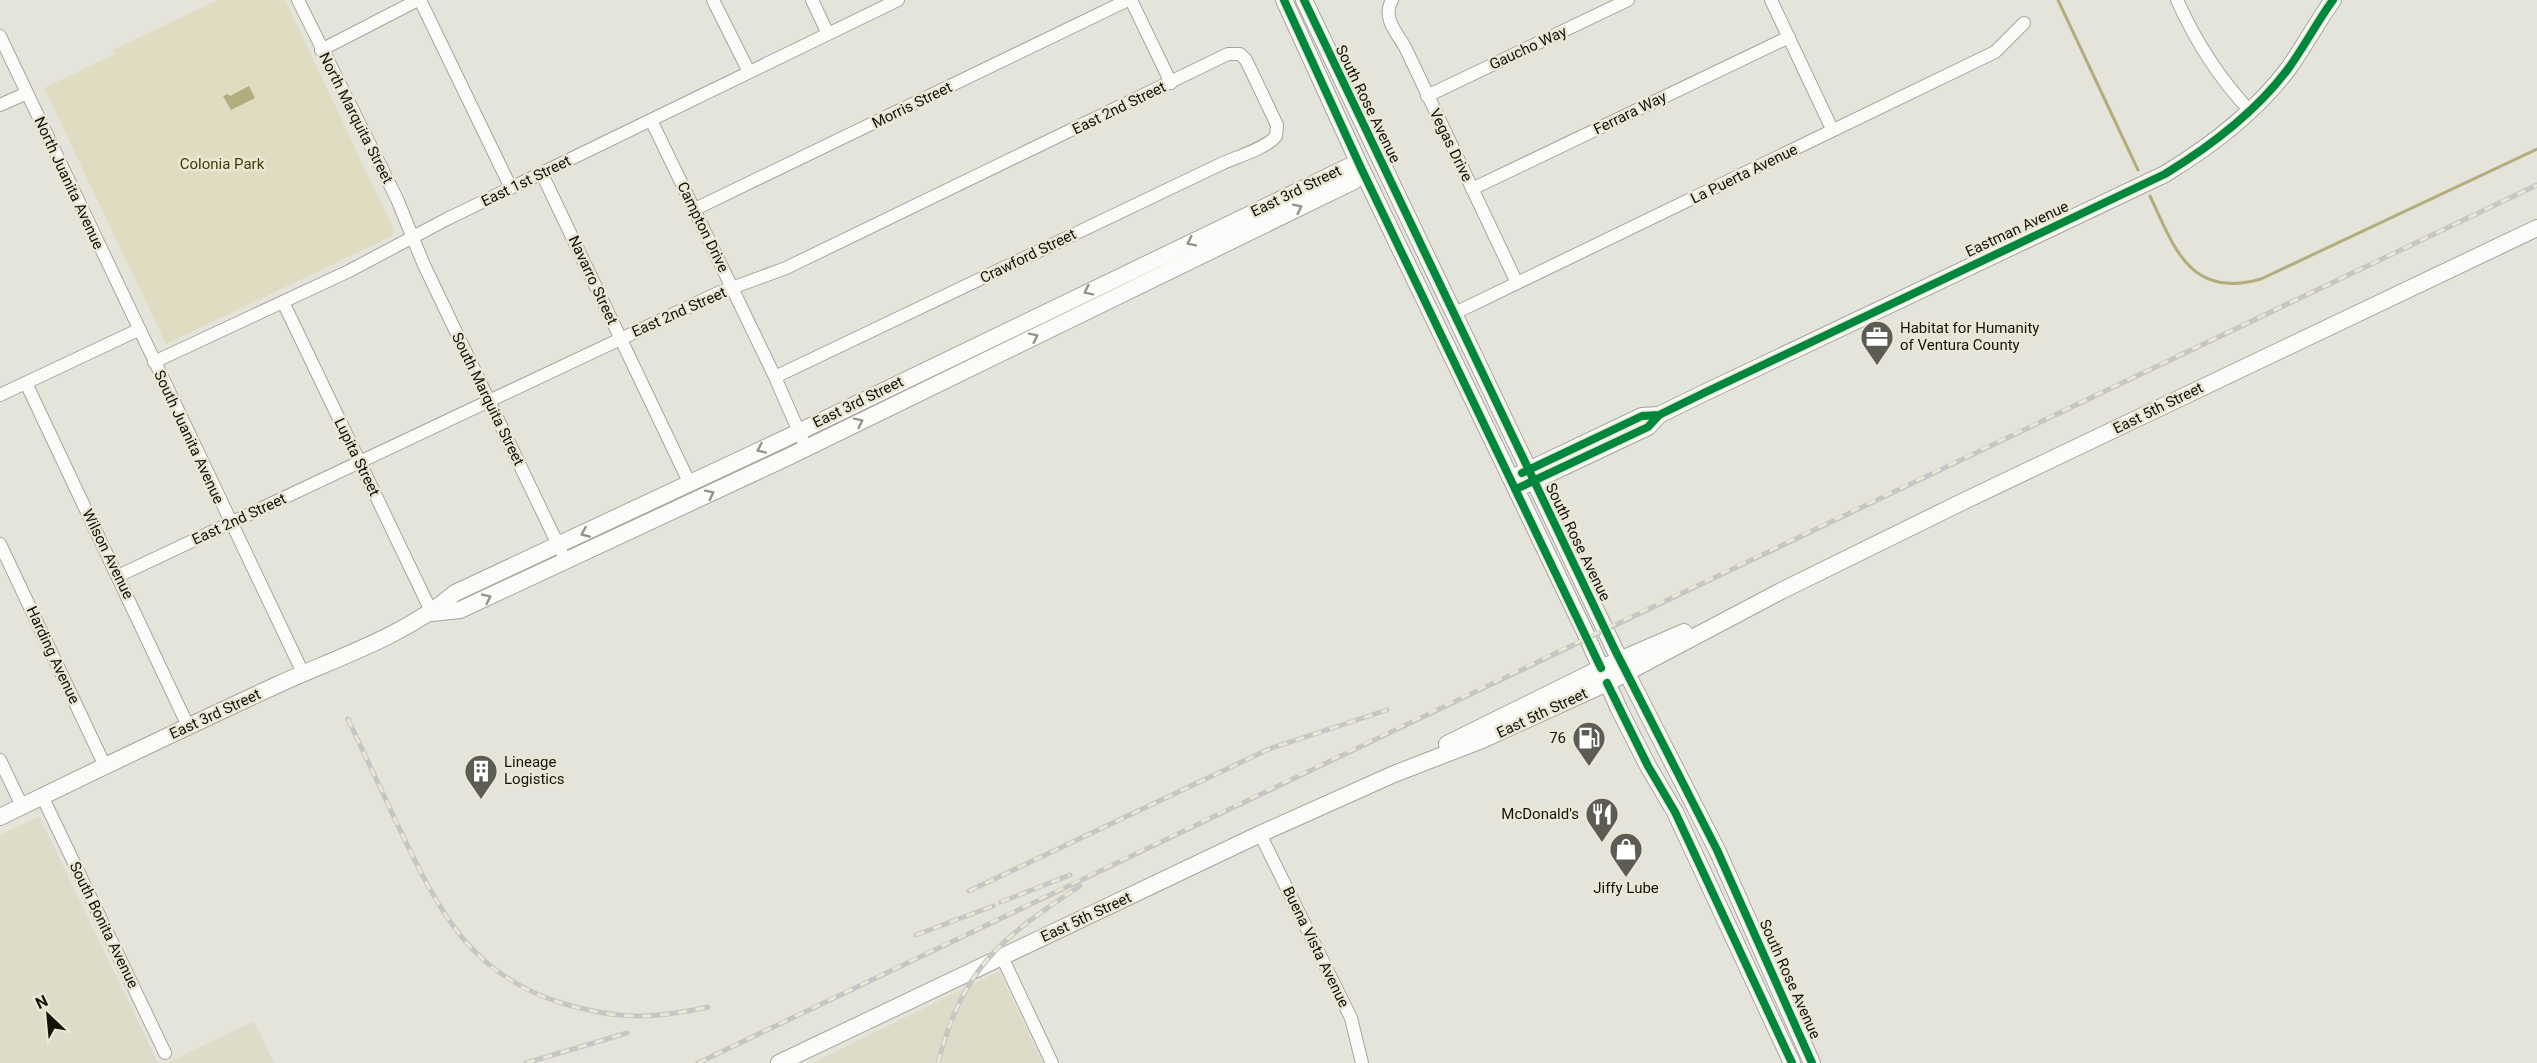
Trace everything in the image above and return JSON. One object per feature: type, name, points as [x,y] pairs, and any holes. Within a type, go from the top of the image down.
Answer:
[{"type":"main road","name":"South Rose Avenue","points":[[1284,0],[1361,168],[1648,766],[1669,800],[1704,872],[1792,1063]]},
{"type":"main road","points":[[1294,0],[1311,36],[1323,42]]},
{"type":"main road","name":"South Rose Avenue","points":[[1304,0],[1623,666],[1713,840],[1812,1063]]},
{"type":"main road","name":"Eastman Avenue","points":[[1514,484],[1642,416],[1659,415],[2165,174],[2219,138],[2270,91],[2287,70],[2333,0]]},
{"type":"main road","points":[[1361,168],[1379,159]]},
{"type":"main road","name":"East 3rd Street","points":[[0,817],[188,726],[432,613],[455,593],[799,432],[1350,166],[1361,168],[1354,181],[806,448],[460,610],[432,613]]},
{"type":"main road","name":"East 5th Street","points":[[779,1063],[1260,834],[1394,774],[1482,740],[1604,675],[2537,228]]},
{"type":"main road","points":[[1704,872],[1715,878],[1746,942],[1771,970]]},
{"type":"street","name":"North Marquita Street","points":[[298,0],[397,199],[413,237]]},
{"type":"street","points":[[321,50],[419,0],[511,188]]},
{"type":"street","points":[[713,0],[749,72]]},
{"type":"street","points":[[812,0],[828,34]]},
{"type":"street","name":"East 1st Street","points":[[154,362],[349,271],[511,188],[898,0]]},
{"type":"street","points":[[1130,0],[1171,83]]},
{"type":"street","name":"Morris Street","points":[[695,209],[1130,0]]},
{"type":"street","name":"Gaucho Way","points":[[1427,96],[1628,0]]},
{"type":"street","points":[[1771,0],[1832,129]]},
{"type":"street","points":[[2177,0],[2200,46],[2249,110]]},
{"type":"street","name":"Vegas Drive","points":[[1390,4],[1390,23],[1405,47],[1517,283]]},
{"type":"street","name":"La Puerta Avenue","points":[[1455,313],[1995,52],[2024,23]]},
{"type":"street","name":"North Juanita Avenue","points":[[0,36],[138,330]]},
{"type":"street","name":"Ferrara Way","points":[[1472,189],[1789,38]]},
{"type":"street","name":"East 2nd Street","points":[[118,576],[620,338],[733,288],[786,268],[1228,54],[1239,54],[1251,67],[1275,116],[1278,133]]},
{"type":"street","points":[[0,105],[27,93]]},
{"type":"street","name":"Campton Drive","points":[[651,120],[776,377],[806,448]]},
{"type":"street","name":"Crawford Street","points":[[776,377],[1237,156],[1266,145],[1278,133]]},
{"type":"street","name":"Navarro Street","points":[[542,174],[690,484]]},
{"type":"street","name":"South Marquita Street","points":[[413,237],[424,265],[566,561]]},
{"type":"street","name":"Lupita Street","points":[[283,302],[432,613]]},
{"type":"street","points":[[0,395],[138,330]]},
{"type":"street","name":"South Juanita Avenue","points":[[138,330],[303,673]]},
{"type":"street","name":"Wilson Avenue","points":[[26,383],[188,726]]},
{"type":"street","points":[[649,503],[657,519]]},
{"type":"street","name":"Harding Avenue","points":[[0,544],[105,766]]},
{"type":"street","points":[[0,760],[22,806]]},
{"type":"street","name":"South Bonita Avenue","points":[[42,796],[165,1053]]},
{"type":"street","name":"Buena Vista Avenue","points":[[1260,834],[1351,1018],[1362,1063]]},
{"type":"street","points":[[1002,957],[1052,1063]]},
{"type":"shaded area","points":[[249,86],[255,98],[231,110],[223,96],[228,94],[230,96]]},
{"type":"shaded area","points":[[39,816],[158,1063],[0,1063],[0,835]]},
{"type":"shaded area","points":[[999,971],[1043,1063],[813,1063]]},
{"type":"shaded area","points":[[254,1021],[274,1063],[167,1063]]},
{"type":"green space","name":"Colonia Park","points":[[218,0],[285,0],[394,230],[392,236],[166,344],[44,88],[115,54],[113,50]]},
{"type":"waterway","points":[[2058,0],[2138,170]]},
{"type":"waterway","points":[[2150,196],[2168,235],[2189,265],[2202,276],[2218,282],[2237,283],[2261,279],[2537,149]]},
{"type":"railway","points":[[698,1063],[2537,185]]},
{"type":"railway","points":[[969,891],[1269,749],[1387,710]]},
{"type":"railway","points":[[348,719],[430,888],[445,914],[482,959],[506,977],[533,992],[565,1004],[603,1013],[653,1016],[708,1007]]},
{"type":"railway","points":[[1001,902],[1070,875]]},
{"type":"railway","points":[[938,1063],[960,1002],[973,979],[989,958],[1028,922],[1080,886]]},
{"type":"railway","points":[[916,935],[993,906]]},
{"type":"railway","points":[[526,1063],[627,1033]]},
{"type":"cycle path","points":[[1284,0],[1361,168],[1601,668]]},
{"type":"cycle path","points":[[1304,0],[1615,650],[1717,850],[1812,1063]]},
{"type":"cycle path","points":[[1516,489],[1648,427],[1659,415],[1706,392],[2165,174],[2231,128],[2261,100],[2288,69],[2333,0]]},
{"type":"cycle path","points":[[1522,473],[1642,416],[1659,415]]},
{"type":"cycle path","points":[[1607,683],[1648,766],[1675,812],[1792,1063]]},
{"type":"place","name":"Habitat for Humanity of Ventura County","points":[[1877,366]]},
{"type":"place","name":"76","points":[[1589,767]]},
{"type":"place","name":"Lineage Logistics","points":[[481,800]]},
{"type":"place","name":"McDonald's","points":[[1602,843]]},
{"type":"place","name":"Jiffy Lube","points":[[1626,878]]}]
